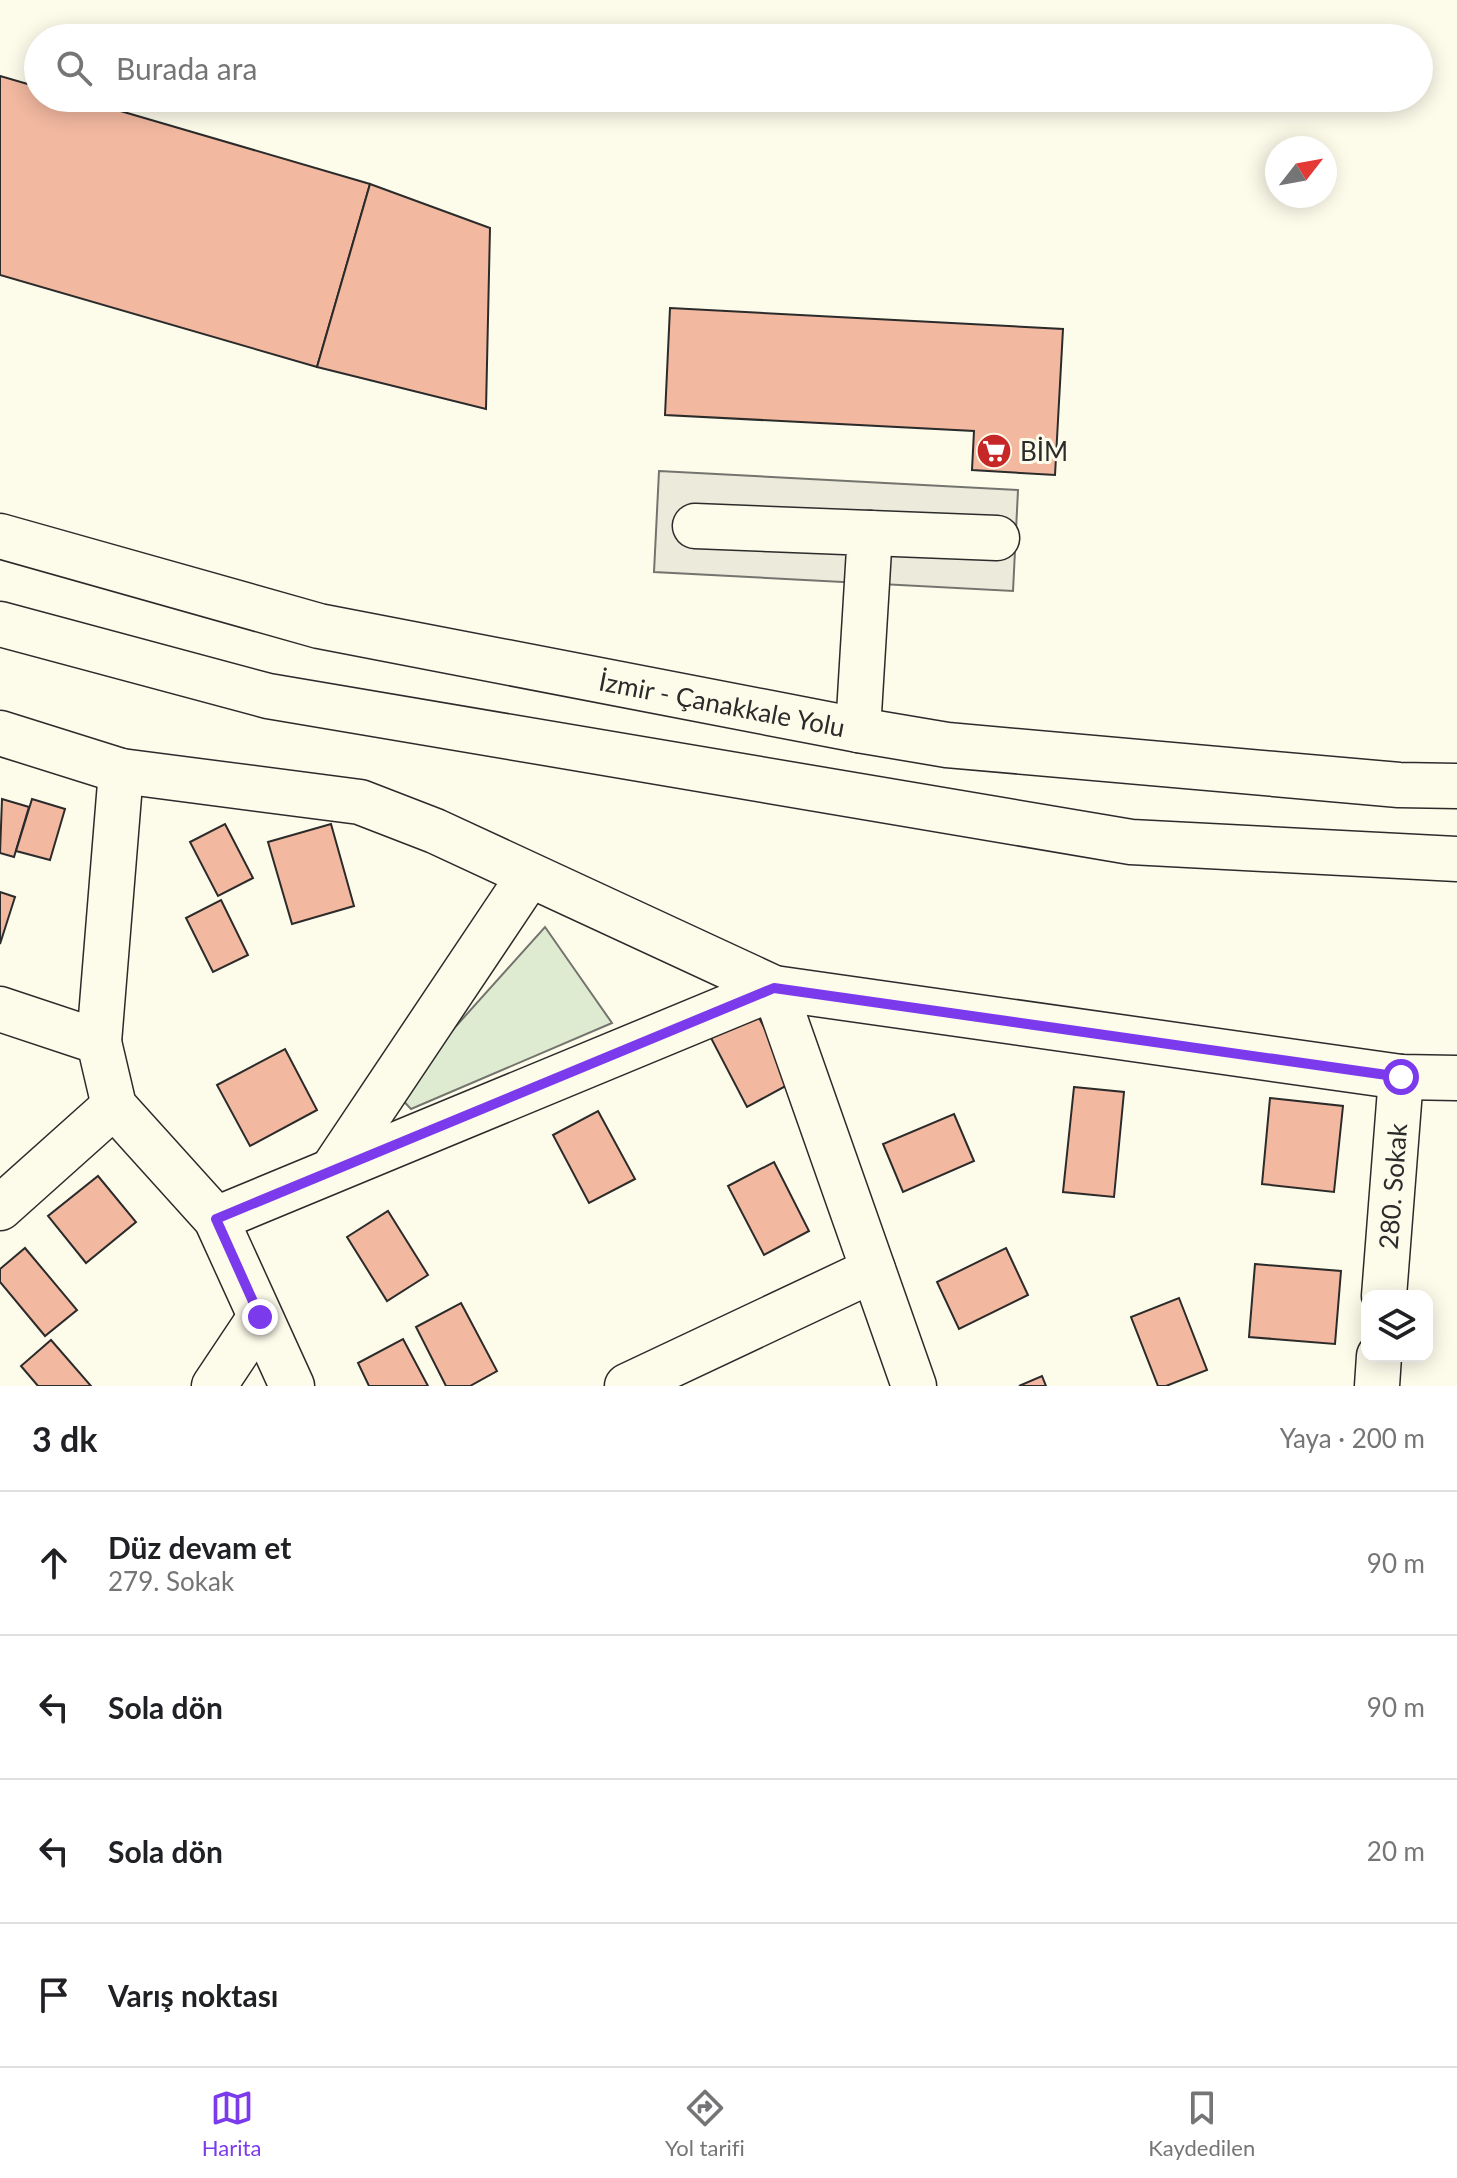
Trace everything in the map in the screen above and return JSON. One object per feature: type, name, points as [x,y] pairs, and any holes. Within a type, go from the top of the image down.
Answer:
[{"type":"main road","points":[[695,526],[997,538]]},
{"type":"main road","points":[[858,730],[870,533]]},
{"type":"main road","name":"İzmir - Çanakkale Yolu","points":[[0,536],[319,626],[858,730],[947,745],[1399,785],[1457,786]]},
{"type":"main road","points":[[0,624],[268,696],[1086,835],[1131,842],[1457,859]]},
{"type":"main road","points":[[0,733],[121,771],[360,802],[435,831],[774,988],[1401,1077],[1457,1078]]},
{"type":"main road","points":[[121,771],[99,1042],[114,1106],[216,1219],[292,1386]]},
{"type":"main road","points":[[333,1169],[529,876]]},
{"type":"main road","points":[[216,1219],[774,988]]},
{"type":"main road","points":[[774,988],[914,1386]]},
{"type":"main road","points":[[0,1009],[99,1042]]},
{"type":"main road","name":"280. Sokak","points":[[1384,1290],[1401,1077]]},
{"type":"main road","points":[[0,1208],[114,1106]]},
{"type":"main road","points":[[627,1386],[873,1270]]},
{"type":"main road","points":[[214,1386],[260,1317]]},
{"type":"main road","points":[[1377,1386],[1379,1362]]},
{"type":"green space","points":[[545,927],[612,1023],[411,1109],[396,1093]]},
{"type":"shaded area","points":[[659,471],[1018,490],[1013,591],[654,572]]},
{"type":"building","points":[[0,76],[24,83],[24,112],[124,112],[370,184],[317,367],[0,275]]},
{"type":"building","points":[[370,184],[490,228],[486,409],[317,367]]},
{"type":"building","points":[[670,308],[1063,329],[1055,475],[972,470],[974,431],[665,415]]},
{"type":"building","points":[[2,799],[29,807],[14,857],[0,853]]},
{"type":"building","points":[[32,799],[65,809],[50,860],[16,851]]},
{"type":"building","points":[[225,824],[253,878],[218,896],[190,842]]},
{"type":"building","points":[[331,824],[354,906],[292,924],[268,842]]},
{"type":"building","points":[[0,892],[15,897],[0,944]]},
{"type":"building","points":[[221,900],[248,955],[213,972],[186,918]]},
{"type":"building","points":[[757,1014],[793,1082],[747,1107],[711,1038]]},
{"type":"building","points":[[285,1049],[317,1110],[250,1146],[217,1085]]},
{"type":"building","points":[[1074,1087],[1124,1092],[1114,1197],[1063,1192]]},
{"type":"building","points":[[1270,1098],[1343,1106],[1334,1192],[1262,1184]]},
{"type":"building","points":[[598,1111],[635,1179],[589,1203],[553,1135]]},
{"type":"building","points":[[954,1114],[974,1161],[903,1192],[883,1144]]},
{"type":"building","points":[[774,1162],[809,1231],[764,1255],[728,1186]]},
{"type":"building","points":[[98,1176],[136,1222],[86,1263],[48,1216]]},
{"type":"building","points":[[388,1211],[428,1275],[387,1301],[347,1237]]},
{"type":"building","points":[[25,1248],[77,1310],[45,1336],[0,1282],[0,1269]]},
{"type":"building","points":[[1006,1248],[1028,1295],[959,1329],[937,1282]]},
{"type":"building","points":[[1255,1264],[1341,1271],[1335,1344],[1249,1337]]},
{"type":"building","points":[[1179,1298],[1207,1370],[1166,1386],[1158,1386],[1131,1317]]},
{"type":"building","points":[[461,1303],[497,1371],[470,1386],[446,1386],[416,1327]]},
{"type":"building","points":[[403,1339],[428,1386],[369,1386],[358,1363]]},
{"type":"building","points":[[51,1340],[91,1386],[38,1386],[21,1366]]},
{"type":"building","points":[[1042,1376],[1046,1386],[1019,1386]]},
{"type":"place","name":"BİM","points":[[994,451]]},
{"type":"route","points":[[260,1317],[216,1219],[774,988],[1401,1077]]}]
